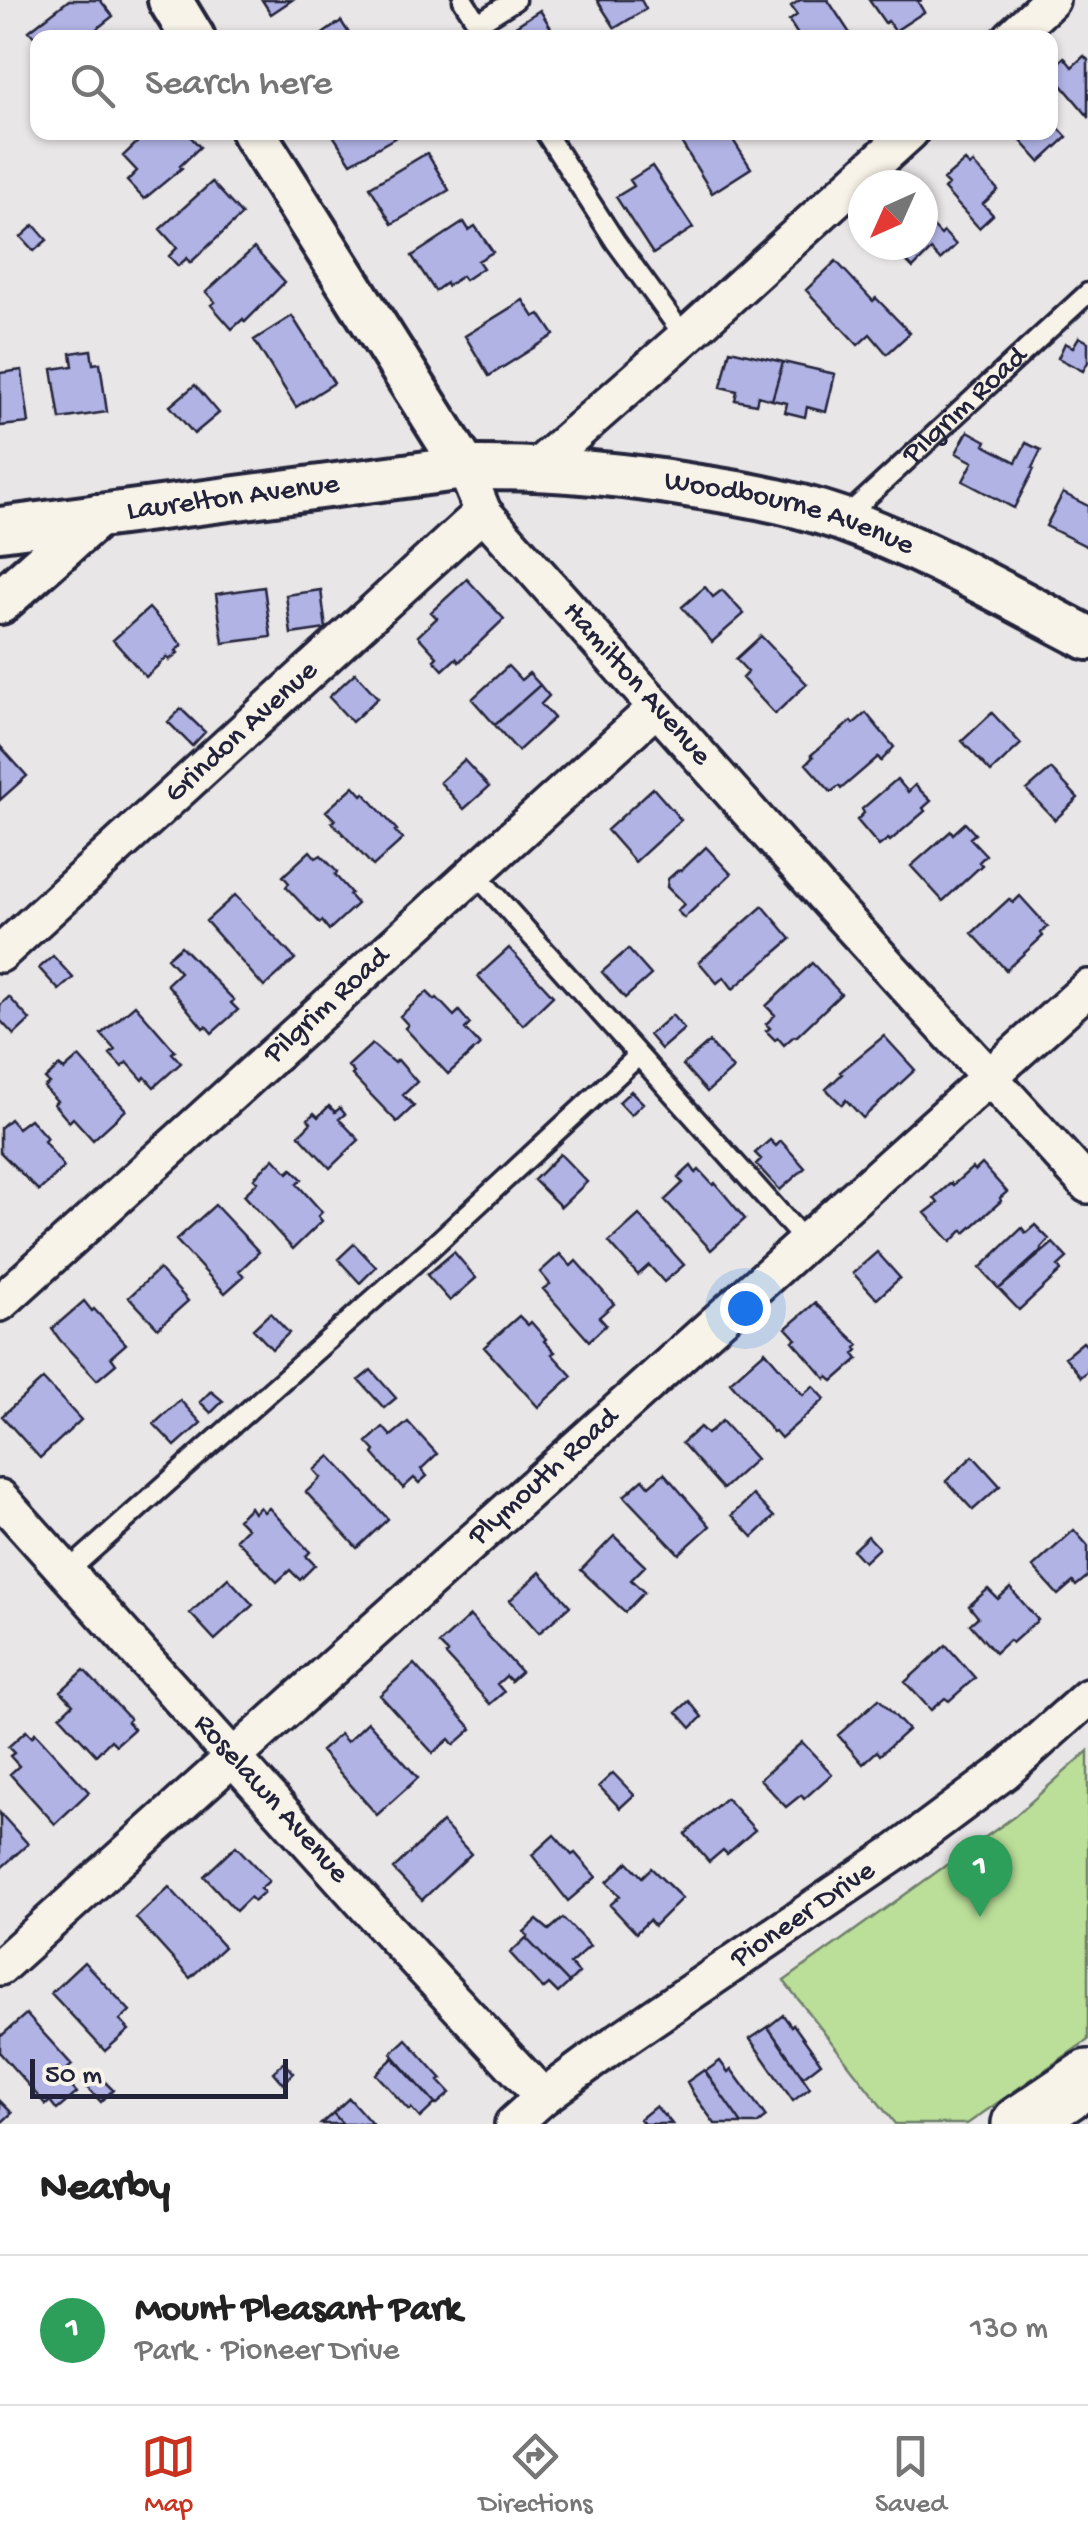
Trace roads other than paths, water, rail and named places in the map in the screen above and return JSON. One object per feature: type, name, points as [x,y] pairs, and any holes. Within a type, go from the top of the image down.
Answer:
[{"type":"street","points":[[170,0],[188,30]]},
{"type":"street","points":[[1020,30],[1052,0]]},
{"type":"street","name":"Hamilton Avenue","points":[[258,140],[466,468],[483,512],[1088,1185]]},
{"type":"street","points":[[536,468],[901,140]]},
{"type":"street","name":"Woodbourne Avenue","points":[[466,468],[536,468],[630,476],[770,498],[842,520],[952,567],[1088,638]]},
{"type":"street","name":"Laurelton Avenue","points":[[0,529],[466,468]]},
{"type":"street","name":"Grindon Avenue","points":[[0,954],[483,512]]},
{"type":"street","points":[[0,602],[97,516]]},
{"type":"street","name":"Pilgrim Road","points":[[0,1303],[656,708]]},
{"type":"street","name":"Plymouth Road","points":[[0,1967],[1088,988]]},
{"type":"street","name":"Roselawn Avenue","points":[[0,1498],[388,1930],[543,2096]]},
{"type":"street","name":"Pioneer Drive","points":[[513,2124],[543,2096],[616,2043],[898,1851],[1004,1772],[1088,1697]]},
{"type":"lane","points":[[463,0],[482,30],[515,0]]},
{"type":"lane","points":[[550,140],[615,242],[686,337]]},
{"type":"lane","name":"Pilgrim Road","points":[[842,520],[1088,293]]},
{"type":"lane","points":[[474,873],[805,1241]]},
{"type":"lane","points":[[66,1573],[638,1056]]},
{"type":"place","name":"Mount Pleasant Park","points":[[980,1917]]}]
